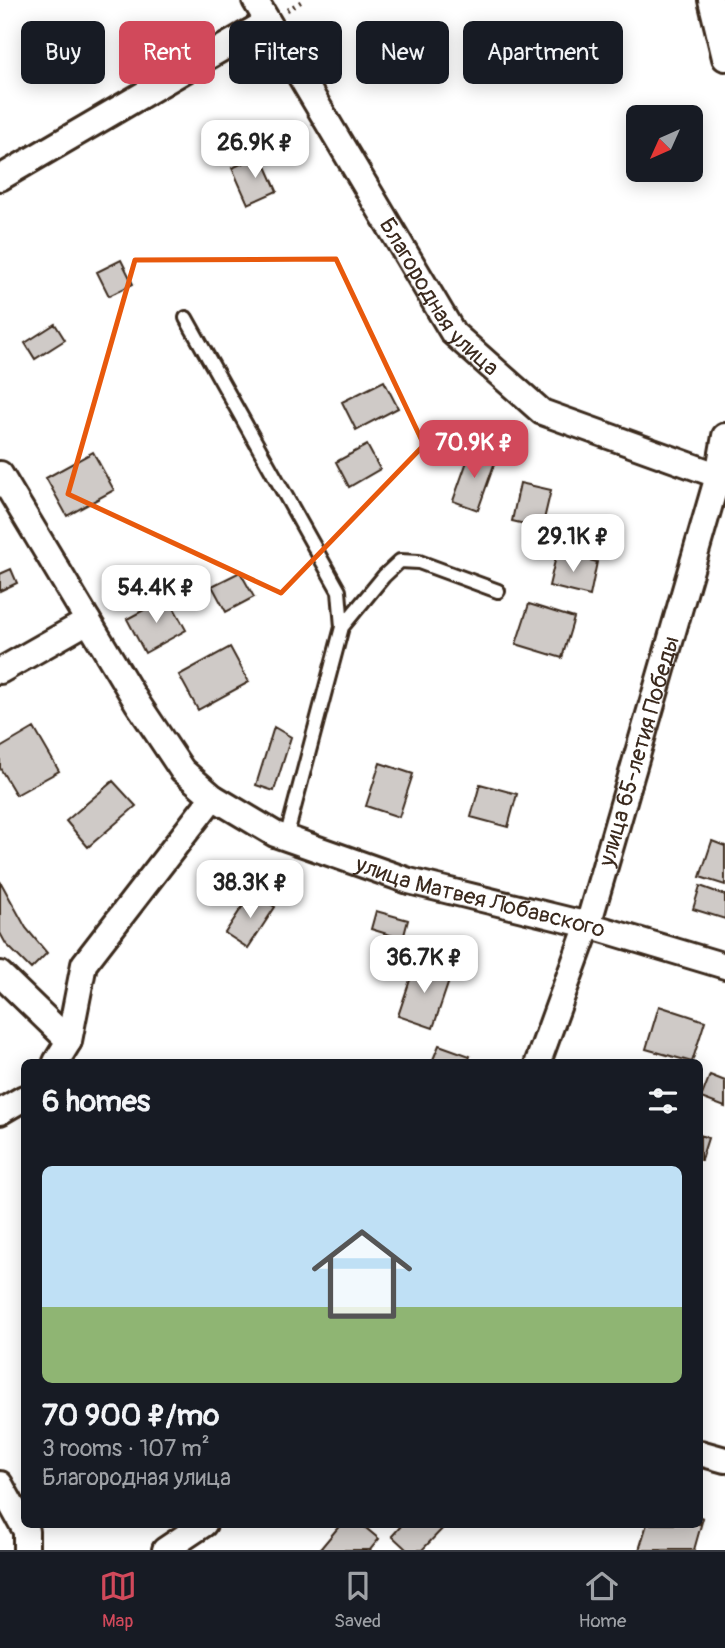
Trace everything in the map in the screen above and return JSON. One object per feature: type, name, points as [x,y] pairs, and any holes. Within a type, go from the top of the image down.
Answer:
[{"type":"street","name":"Благородная улица","points":[[255,0],[266,21]]},
{"type":"street","points":[[711,0],[725,58]]},
{"type":"street","points":[[0,178],[229,44]]},
{"type":"street","name":"Благородная улица","points":[[304,84],[453,333],[542,412],[721,477]]},
{"type":"street","name":"улица 65-летия Победы","points":[[539,1059],[588,925],[721,477],[725,436]]},
{"type":"street","name":"улица Матвея Лобавского","points":[[0,474],[182,770],[213,797],[286,838],[409,881],[588,925],[725,966]]},
{"type":"street","points":[[0,671],[88,621]]},
{"type":"street","points":[[62,1052],[84,964],[213,797]]},
{"type":"street","points":[[0,974],[62,1052]]},
{"type":"street","points":[[0,1112],[21,1100]]},
{"type":"street","points":[[703,1454],[725,1460]]},
{"type":"street","points":[[0,1483],[21,1522]]},
{"type":"street","points":[[24,1528],[26,1550]]},
{"type":"street","points":[[165,1550],[198,1528]]},
{"type":"lane","points":[[186,318],[339,591],[342,627],[286,838]]},
{"type":"lane","points":[[342,627],[384,576],[400,561],[419,562],[498,591]]},
{"type":"highlighted area","points":[[336,259],[424,445],[281,593],[68,494],[135,260]]},
{"type":"building","points":[[261,155],[277,191],[248,204],[232,168]]},
{"type":"building","points":[[121,260],[133,284],[109,296],[97,272]]},
{"type":"building","points":[[55,324],[65,340],[35,359],[25,343]]},
{"type":"building","points":[[384,381],[398,408],[356,430],[342,402]]},
{"type":"building","points":[[367,445],[380,469],[349,487],[336,462]]},
{"type":"building","points":[[471,450],[496,459],[478,510],[453,501]]},
{"type":"building","points":[[93,452],[114,490],[67,516],[46,478]]},
{"type":"building","points":[[520,483],[551,490],[542,528],[512,521]]},
{"type":"building","points":[[557,552],[597,562],[590,596],[549,586]]},
{"type":"building","points":[[11,569],[17,583],[0,591],[0,574]]},
{"type":"building","points":[[240,572],[254,597],[226,612],[212,586]]},
{"type":"building","points":[[168,597],[186,630],[145,653],[127,619]]},
{"type":"building","points":[[529,604],[574,618],[562,658],[516,644]]},
{"type":"building","points":[[230,647],[249,682],[198,710],[179,675]]},
{"type":"building","points":[[274,727],[291,737],[274,791],[256,785]]},
{"type":"building","points":[[34,728],[59,771],[16,795],[0,768],[0,748]]},
{"type":"building","points":[[380,763],[413,774],[399,817],[366,806]]},
{"type":"building","points":[[113,781],[136,806],[88,847],[66,821]]},
{"type":"building","points":[[480,784],[517,794],[508,827],[471,817]]},
{"type":"building","points":[[712,841],[725,846],[725,885],[700,877]]},
{"type":"building","points":[[0,881],[26,928],[47,953],[31,969],[6,944],[0,933]]},
{"type":"building","points":[[700,886],[725,895],[725,919],[693,909]]},
{"type":"building","points":[[252,892],[275,907],[248,948],[225,933]]},
{"type":"building","points":[[376,911],[408,920],[403,939],[371,929]]},
{"type":"building","points":[[416,962],[451,975],[433,1028],[398,1016]]},
{"type":"building","points":[[659,1006],[705,1021],[693,1059],[681,1059],[646,1049]]},
{"type":"building","points":[[439,1045],[470,1056],[469,1059],[433,1059]]},
{"type":"building","points":[[710,1075],[725,1081],[725,1107],[703,1099]]},
{"type":"building","points":[[703,1136],[708,1138],[703,1154]]},
{"type":"building","points":[[338,1528],[366,1528],[379,1539],[370,1550],[321,1548]]},
{"type":"building","points":[[399,1528],[443,1528],[422,1550],[407,1550],[392,1536]]},
{"type":"building","points":[[646,1528],[700,1528],[694,1550],[639,1550]]}]
